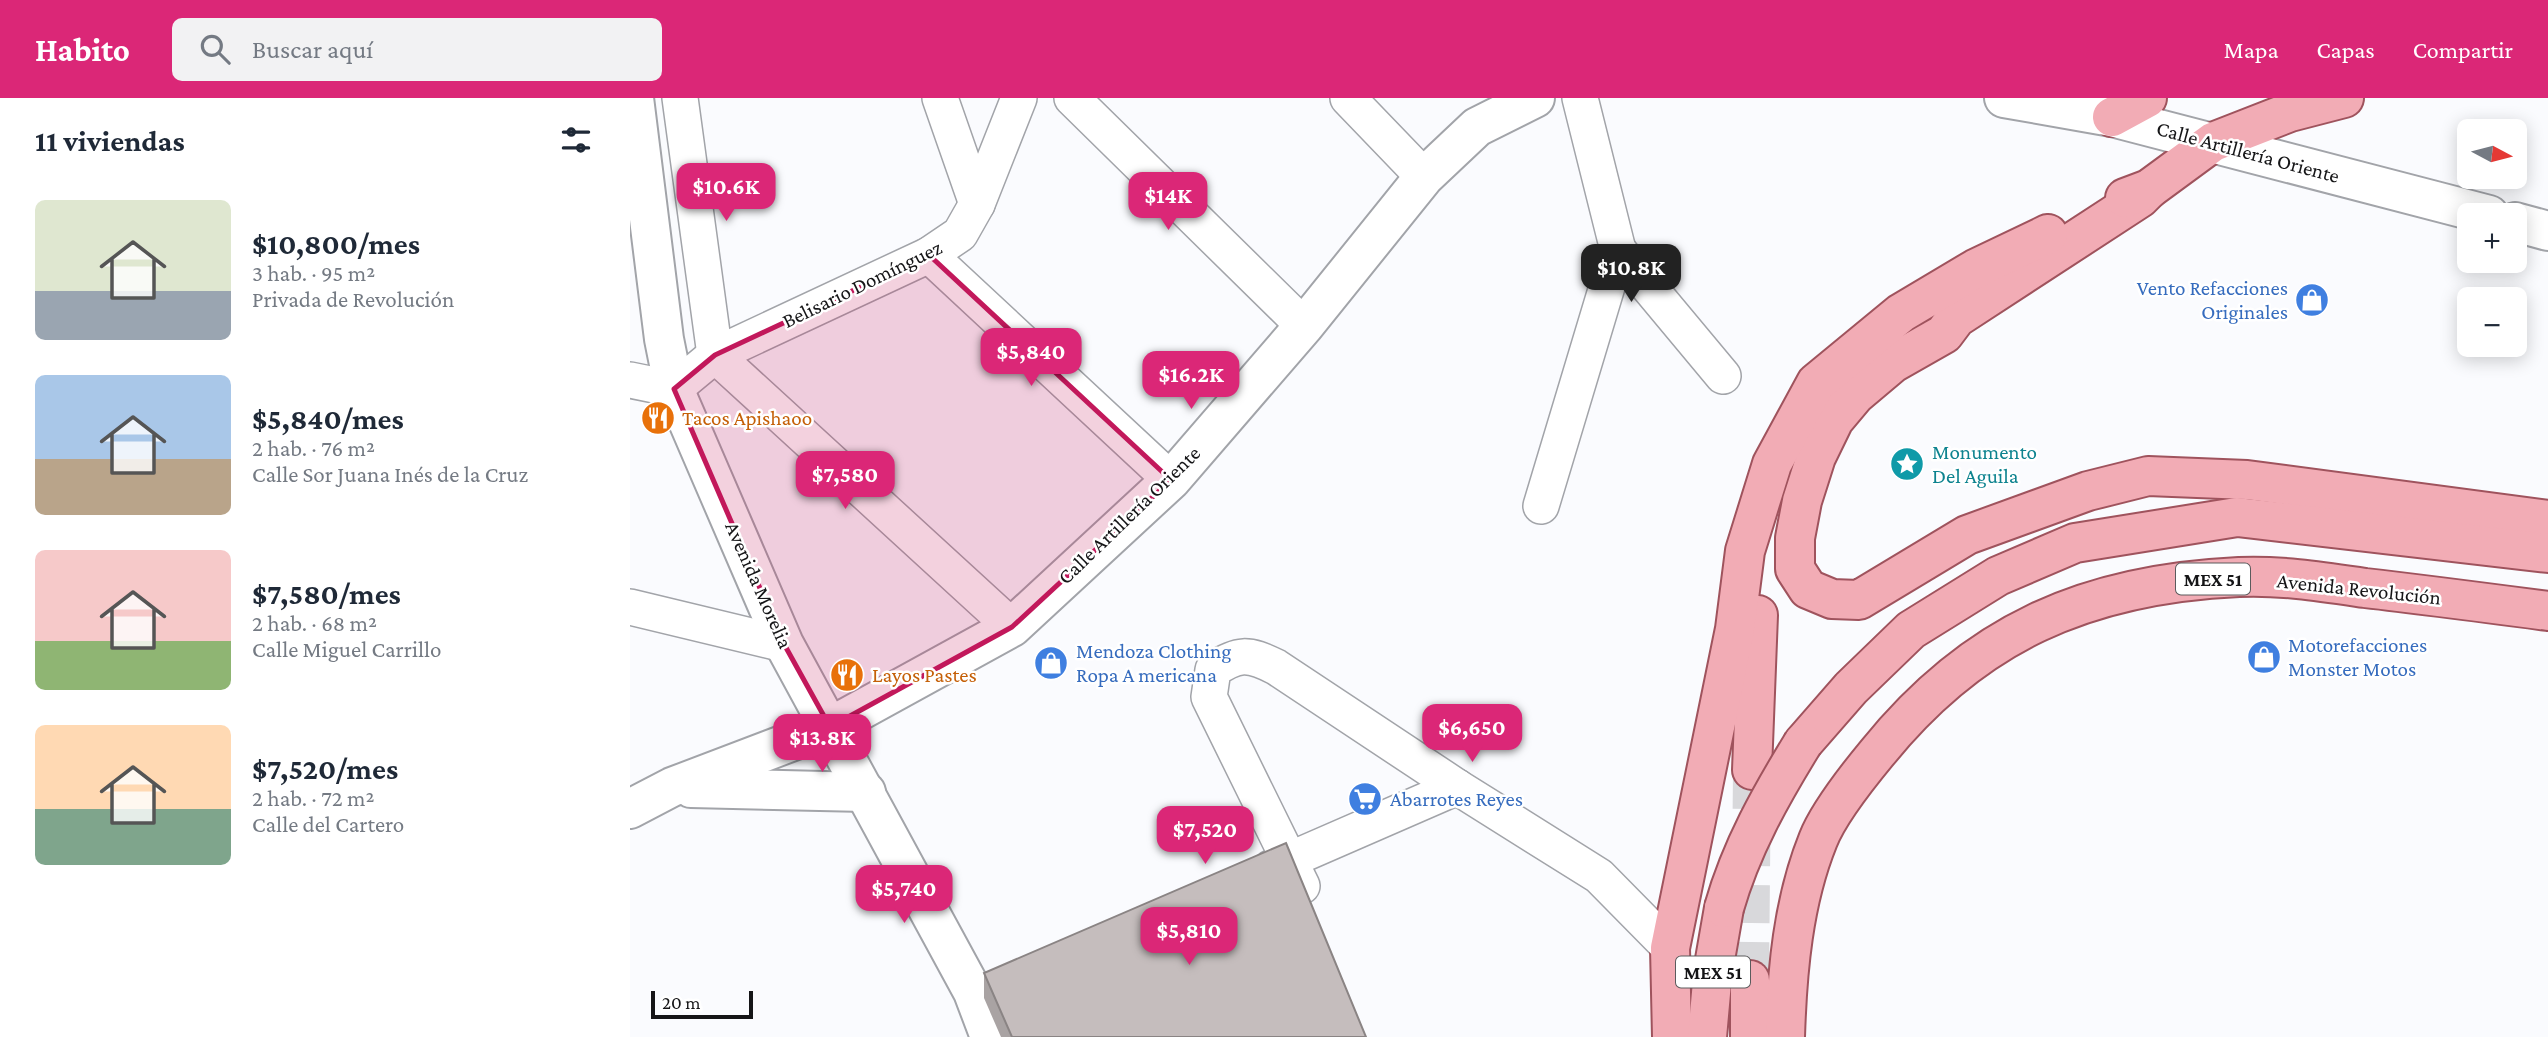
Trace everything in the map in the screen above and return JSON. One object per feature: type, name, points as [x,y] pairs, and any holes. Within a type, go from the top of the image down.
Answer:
[{"type":"main road","points":[[2098,109],[2147,98]]},
{"type":"main road","points":[[2344,98],[2276,105],[2213,142],[2140,198],[1956,317],[1944,334],[1893,363],[1855,395],[1834,420],[1816,457],[1802,501],[1795,538],[1795,569],[1808,589],[1832,598],[1859,600],[1967,535],[2088,491],[2148,477],[2247,480],[2548,520]]},
{"type":"main road","points":[[1672,1037],[1670,948],[1735,629],[1745,551],[1772,464],[1816,383],[1901,313],[1964,275],[2149,189]]},
{"type":"main road","points":[[1752,771],[1755,639],[1771,517],[1798,450],[1835,392],[1902,335],[1938,316],[1956,317]]},
{"type":"main road","name":"MEX 51","points":[[1707,1037],[1713,971],[1732,879],[1765,804],[1803,743],[1851,688],[1911,630],[1998,576],[2075,542],[2237,517],[2548,553]]},
{"type":"main road","name":"Avenida Revolución","points":[[1785,1037],[1786,992],[1797,912],[1818,839],[1863,770],[1911,712],[1993,645],[2070,607],[2159,584],[2241,576],[2327,583],[2548,611]]},
{"type":"main road","name":"MEX 51","points":[[1750,980],[1750,1037]]},
{"type":"street","points":[[680,98],[715,355],[1012,627]]},
{"type":"street","points":[[940,98],[976,204]]},
{"type":"street","name":"Belisario Domínguez","points":[[674,390],[715,355],[929,255],[960,234],[976,204],[1020,98]]},
{"type":"street","points":[[1072,98],[1304,326]]},
{"type":"street","points":[[1348,98],[1424,177]]},
{"type":"street","name":"Calle Artillería Oriente","points":[[631,808],[672,787],[830,727],[1012,627],[1171,480],[1304,326],[1424,177],[1477,127],[1535,98]]},
{"type":"street","points":[[1580,98],[1618,250],[1723,376]]},
{"type":"street","name":"Calle Artillería Oriente","points":[[2004,98],[2098,109],[2457,207]]},
{"type":"street","name":"Avenida Morelia","points":[[641,100],[636,164],[674,390],[784,643],[866,792],[986,987],[990,1037]]},
{"type":"street","points":[[2527,225],[2548,231]]},
{"type":"street","points":[[1541,506],[1618,250]]},
{"type":"street","points":[[929,255],[1171,480]]},
{"type":"street","points":[[630,380],[674,390]]},
{"type":"street","points":[[630,607],[784,643]]},
{"type":"street","points":[[1312,911],[1291,860],[1209,697],[1213,670],[1234,656],[1258,657],[1276,667],[1457,787],[1599,876],[1670,948]]},
{"type":"street","points":[[672,787],[866,792]]},
{"type":"street","points":[[1240,881],[1457,787]]},
{"type":"highlighted area","points":[[929,255],[1171,480],[1012,627],[830,727],[784,644],[674,389],[715,355]]},
{"type":"building","points":[[1286,843],[1366,1037],[1012,1037],[984,973]]},
{"type":"tunnel","points":[[1750,980],[1752,770]]},
{"type":"place","name":"Vento Refacciones Originales","points":[[2312,300]]},
{"type":"place","name":"Tacos Apishaoo","points":[[658,418]]},
{"type":"place","name":"Monumento Del Aguila","points":[[1907,464]]},
{"type":"place","name":"Motorefacciones Monster Motos","points":[[2264,657]]},
{"type":"place","name":"Mendoza Clothing Ropa A mericana","points":[[1051,663]]},
{"type":"place","name":"Layos Pastes","points":[[847,675]]},
{"type":"place","name":"Abarrotes Reyes","points":[[1365,799]]}]
